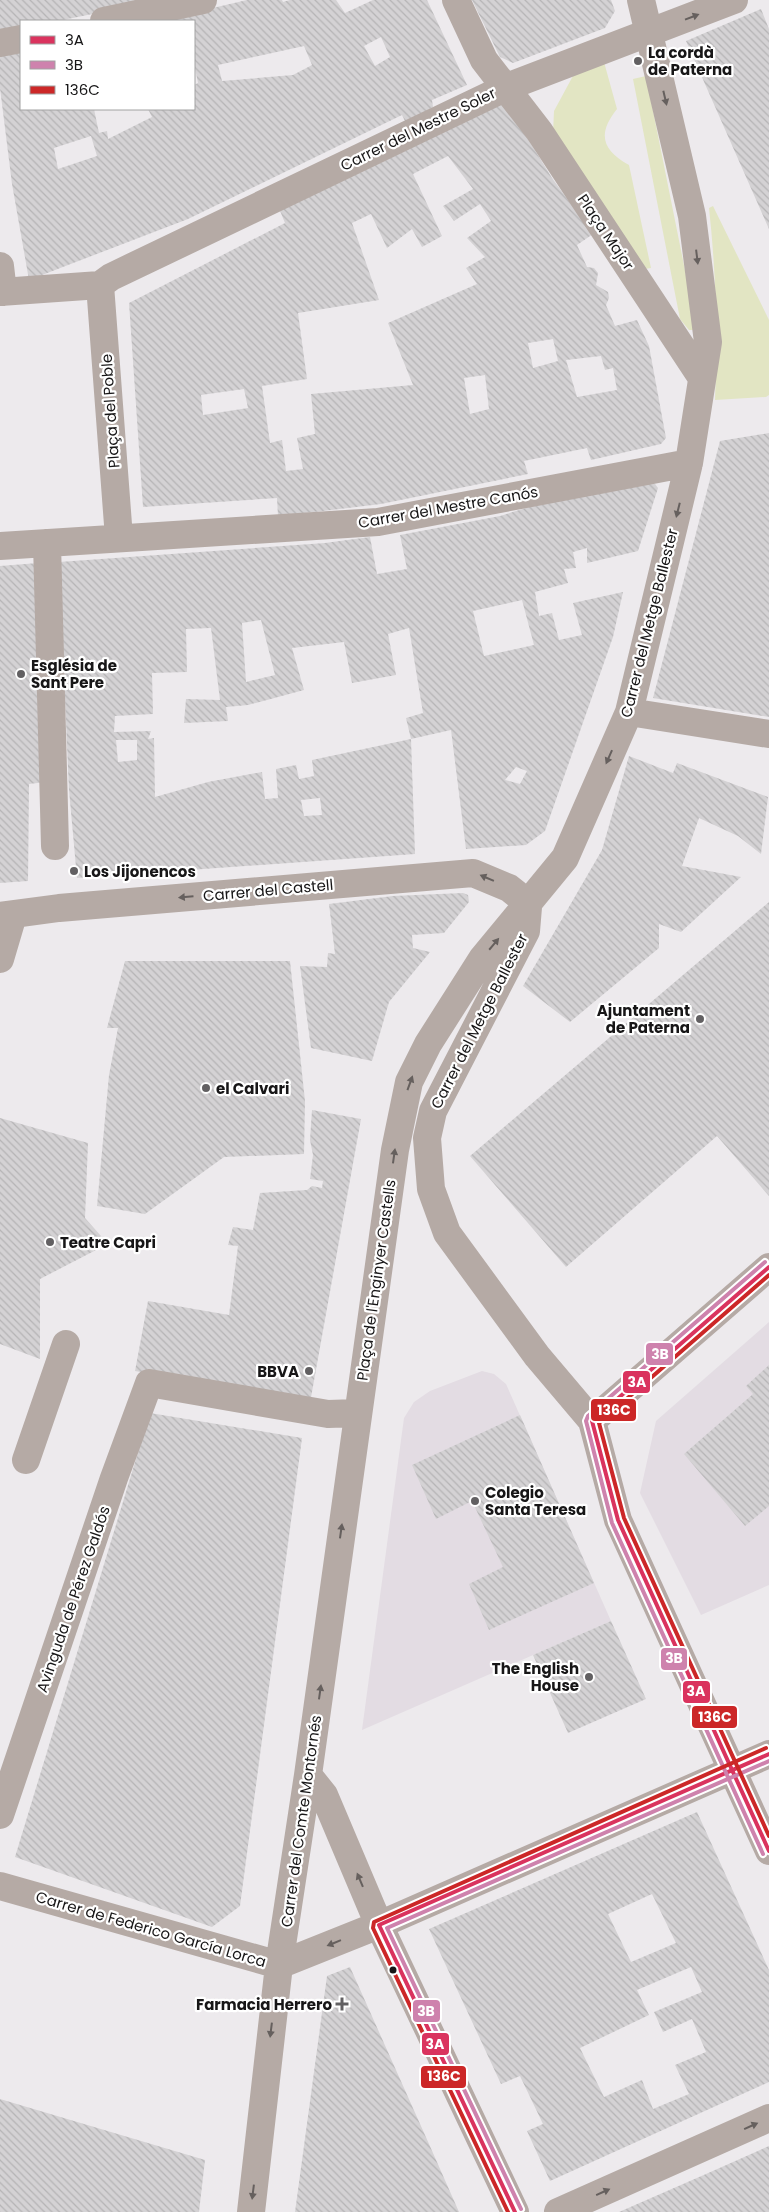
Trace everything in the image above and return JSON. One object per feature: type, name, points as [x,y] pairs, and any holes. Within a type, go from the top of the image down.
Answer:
[{"type":"street","points":[[109,20],[203,0]]},
{"type":"street","name":"Plaça Major","points":[[456,0],[484,60],[539,131],[702,378]]},
{"type":"street","points":[[640,0],[650,33],[692,216],[708,342],[691,451]]},
{"type":"street","name":"Carrer del Mestre Soler","points":[[106,281],[506,87],[734,0]]},
{"type":"street","points":[[0,44],[20,39]]},
{"type":"street","points":[[1,283],[106,281]]},
{"type":"street","name":"Plaça del Poble","points":[[106,281],[132,538]]},
{"type":"street","name":"Carrer del Mestre Canós","points":[[132,538],[378,522],[691,451]]},
{"type":"street","name":"Carrer del Metge Ballester","points":[[398,1130],[409,1082],[428,1044],[482,959],[565,858],[629,712],[691,451]]},
{"type":"street","points":[[0,546],[47,553],[132,538]]},
{"type":"street","points":[[47,553],[55,846]]},
{"type":"street","points":[[629,712],[769,734]]},
{"type":"street","name":"Carrer del Castell","points":[[6,916],[59,908],[473,873],[508,888],[528,903]]},
{"type":"street","name":"Carrer del Metge Ballester","points":[[528,903],[526,931],[433,1112],[427,1138],[431,1189],[447,1233],[537,1356],[592,1421]]},
{"type":"street","points":[[0,959],[6,916]]},
{"type":"street","name":"Plaça de l'Enginyer Castells","points":[[356,1421],[398,1130]]},
{"type":"street","points":[[769,1267],[592,1421],[618,1520],[769,1851]]},
{"type":"street","points":[[26,1460],[66,1344]]},
{"type":"street","name":"Avinguda de Pérez Galdós","points":[[0,1815],[111,1488],[149,1383],[328,1414],[356,1421]]},
{"type":"street","name":"Carrer del Comte Montornés","points":[[251,2212],[279,1965],[308,1775],[356,1421]]},
{"type":"street","name":"Carrer de Federico García Lorca","points":[[0,1886],[279,1965],[379,1925],[769,1754]]},
{"type":"street","points":[[308,1775],[324,1795],[379,1925],[515,2212]]},
{"type":"street","points":[[558,2212],[769,2118]]},
{"type":"shaded area","points":[[769,1322],[769,1585],[701,1615],[640,1493],[656,1421]]},
{"type":"shaded area","name":"Colegio Santa Teresa","points":[[482,1371],[494,1374],[506,1384],[611,1621],[362,1730],[404,1418],[414,1402],[430,1391]]},
{"type":"green space","points":[[604,62],[617,109],[607,126],[605,141],[613,153],[629,165],[651,268],[638,270],[553,133],[554,111],[574,74]]},
{"type":"green space","points":[[646,76],[697,330],[689,330],[680,319],[633,79]]},
{"type":"green space","points":[[713,206],[769,320],[769,395],[766,397],[715,400],[716,304],[709,208]]},
{"type":"building","points":[[0,0],[156,0],[63,20],[20,20],[20,29],[0,33]]},
{"type":"building","points":[[247,0],[282,0],[283,2],[290,0],[336,0],[345,13],[373,0],[427,0],[467,85],[432,100],[433,107],[406,123],[402,115],[188,219],[29,280],[12,184],[0,88],[0,54],[20,49],[20,110],[94,110],[99,133],[107,131],[108,139],[152,117],[148,110],[195,110],[195,84],[198,83],[195,68],[195,20],[161,20]],"holes":[[[381,37],[390,57],[375,66],[364,46]],[[304,46],[312,65],[293,75],[222,81],[218,65]],[[91,136],[97,156],[58,169],[54,148]]]},
{"type":"building","points":[[472,0],[611,0],[615,11],[605,28],[513,63],[500,57]]},
{"type":"building","points":[[761,9],[769,29],[769,229],[686,41]]},
{"type":"building","points":[[503,98],[552,178],[593,234],[577,245],[587,267],[594,268],[598,273],[596,285],[608,292],[609,298],[606,305],[615,326],[637,320],[649,346],[666,438],[661,444],[591,460],[587,448],[524,461],[528,474],[381,504],[278,516],[277,498],[143,507],[129,303],[285,223],[278,206]],"holes":[[[448,156],[473,189],[443,206],[454,221],[480,204],[491,221],[467,238],[485,257],[466,268],[477,284],[388,323],[413,385],[311,394],[315,434],[297,438],[303,469],[286,471],[282,440],[270,443],[262,386],[307,379],[298,313],[379,300],[352,223],[371,214],[387,248],[412,229],[422,247],[442,236],[413,174]],[[553,339],[558,361],[533,368],[528,343]],[[601,356],[605,370],[613,368],[617,390],[577,397],[566,360]],[[485,375],[489,409],[470,414],[464,378]],[[244,389],[248,408],[203,415],[201,395]]]},
{"type":"building","points":[[769,433],[769,717],[653,698],[720,441]]},
{"type":"building","points":[[648,481],[655,484],[658,488],[638,551],[587,563],[587,548],[573,552],[576,568],[564,569],[568,583],[535,592],[539,616],[552,613],[559,640],[582,635],[573,603],[623,592],[613,637],[545,831],[526,845],[466,849],[451,730],[411,739],[415,854],[77,878],[69,790],[59,562],[325,543],[370,537],[377,574],[407,569],[400,535],[500,516],[545,502]],"holes":[[[522,600],[534,645],[484,656],[473,611]],[[261,620],[275,675],[246,682],[242,623]],[[211,628],[220,700],[186,699],[184,723],[228,721],[226,707],[248,705],[304,690],[292,648],[344,642],[352,683],[396,675],[388,634],[409,628],[423,713],[406,718],[411,739],[312,760],[314,776],[299,779],[296,765],[276,769],[278,798],[265,799],[262,772],[208,782],[155,797],[154,738],[148,739],[151,731],[114,732],[115,716],[153,714],[152,673],[187,672],[186,629]],[[116,740],[137,740],[137,760],[118,762]],[[516,767],[527,771],[520,784],[505,780]],[[320,798],[322,815],[304,816],[301,800]]]},
{"type":"building","name":"Església de Sant Pere","points":[[38,563],[46,782],[29,784],[28,881],[0,883],[0,566]]},
{"type":"building","points":[[629,756],[673,773],[677,763],[768,797],[761,854],[738,836],[699,818],[682,866],[741,877],[681,932],[659,924],[659,948],[570,1022],[523,986],[602,850]]},
{"type":"building","points":[[463,893],[468,895],[469,902],[444,933],[412,935],[413,948],[430,952],[389,1002],[372,1061],[311,1048],[300,966],[327,967],[328,953],[335,954],[329,904],[393,896]]},
{"type":"building","name":"Ajuntament de Paterna","points":[[769,902],[769,1196],[717,1136],[566,1267],[470,1156]]},
{"type":"building","name":"el Calvari","points":[[125,961],[290,961],[305,1101],[304,1154],[224,1157],[145,1214],[97,1206],[109,1075],[118,1028],[107,1028]]},
{"type":"building","points":[[312,1110],[361,1119],[310,1403],[135,1371],[148,1301],[229,1315],[238,1246],[228,1245],[233,1227],[253,1230],[260,1193],[307,1190],[312,1186],[322,1188],[323,1181],[310,1179],[313,1155],[310,1140]]},
{"type":"building","name":"Teatre Capri","points":[[0,1118],[88,1143],[85,1218],[101,1236],[98,1249],[40,1279],[40,1359],[0,1344]]},
{"type":"building","points":[[769,1365],[769,1506],[745,1526],[684,1454],[753,1394],[746,1386]]},
{"type":"building","points":[[150,1413],[302,1438],[240,1906],[212,1927],[15,1857]]},
{"type":"building","points":[[520,1415],[594,1583],[489,1630],[469,1584],[503,1567],[472,1501],[436,1519],[412,1465]]},
{"type":"building","name":"The English House","points":[[611,1621],[646,1699],[568,1733],[533,1655]]},
{"type":"building","points":[[697,1812],[769,1970],[769,2082],[550,2181],[527,2131],[543,2124],[520,2076],[501,2084],[429,1929]],"holes":[[[652,1894],[676,1943],[631,1962],[608,1914]],[[691,1967],[702,1992],[654,2012],[663,2032],[692,2019],[706,2052],[675,2065],[689,2094],[653,2109],[642,2080],[604,2097],[580,2048],[649,2015],[637,1990]]]},
{"type":"building","points":[[350,1967],[459,2212],[295,2212],[327,1976]]},
{"type":"building","points":[[0,2099],[205,2160],[199,2212],[0,2212]]},
{"type":"building","points":[[769,2146],[769,2212],[619,2212],[706,2174]]},
{"type":"transit line","name":"3B","points":[[763,1854],[612,1523],[586,1421],[588,1416],[765,1262]]},
{"type":"transit line","name":"3A","points":[[769,1267],[592,1421],[618,1520],[769,1851]]},
{"type":"transit line","name":"136C","points":[[769,1275],[599,1423],[624,1518],[769,1836]]},
{"type":"transit line","name":"136C","points":[[508,2212],[373,1928],[374,1922],[766,1748]]},
{"type":"transit line","name":"3A","points":[[515,2212],[379,1925],[769,1754]]},
{"type":"transit line","name":"3B","points":[[521,2209],[387,1928],[769,1761]]},
{"type":"place","name":"La cordà de Paterna","points":[[638,61]]},
{"type":"place","name":"Església de Sant Pere","points":[[21,674]]},
{"type":"place","name":"Los Jijonencos","points":[[74,871]]},
{"type":"place","name":"Ajuntament de Paterna","points":[[700,1019]]},
{"type":"place","name":"el Calvari","points":[[206,1088]]},
{"type":"place","name":"Teatre Capri","points":[[50,1242]]},
{"type":"place","name":"BBVA","points":[[309,1371]]},
{"type":"place","name":"Colegio Santa Teresa","points":[[475,1501]]},
{"type":"place","name":"The English House","points":[[589,1677]]},
{"type":"place","name":"Farmacia Herrero","points":[[342,2004]]}]
